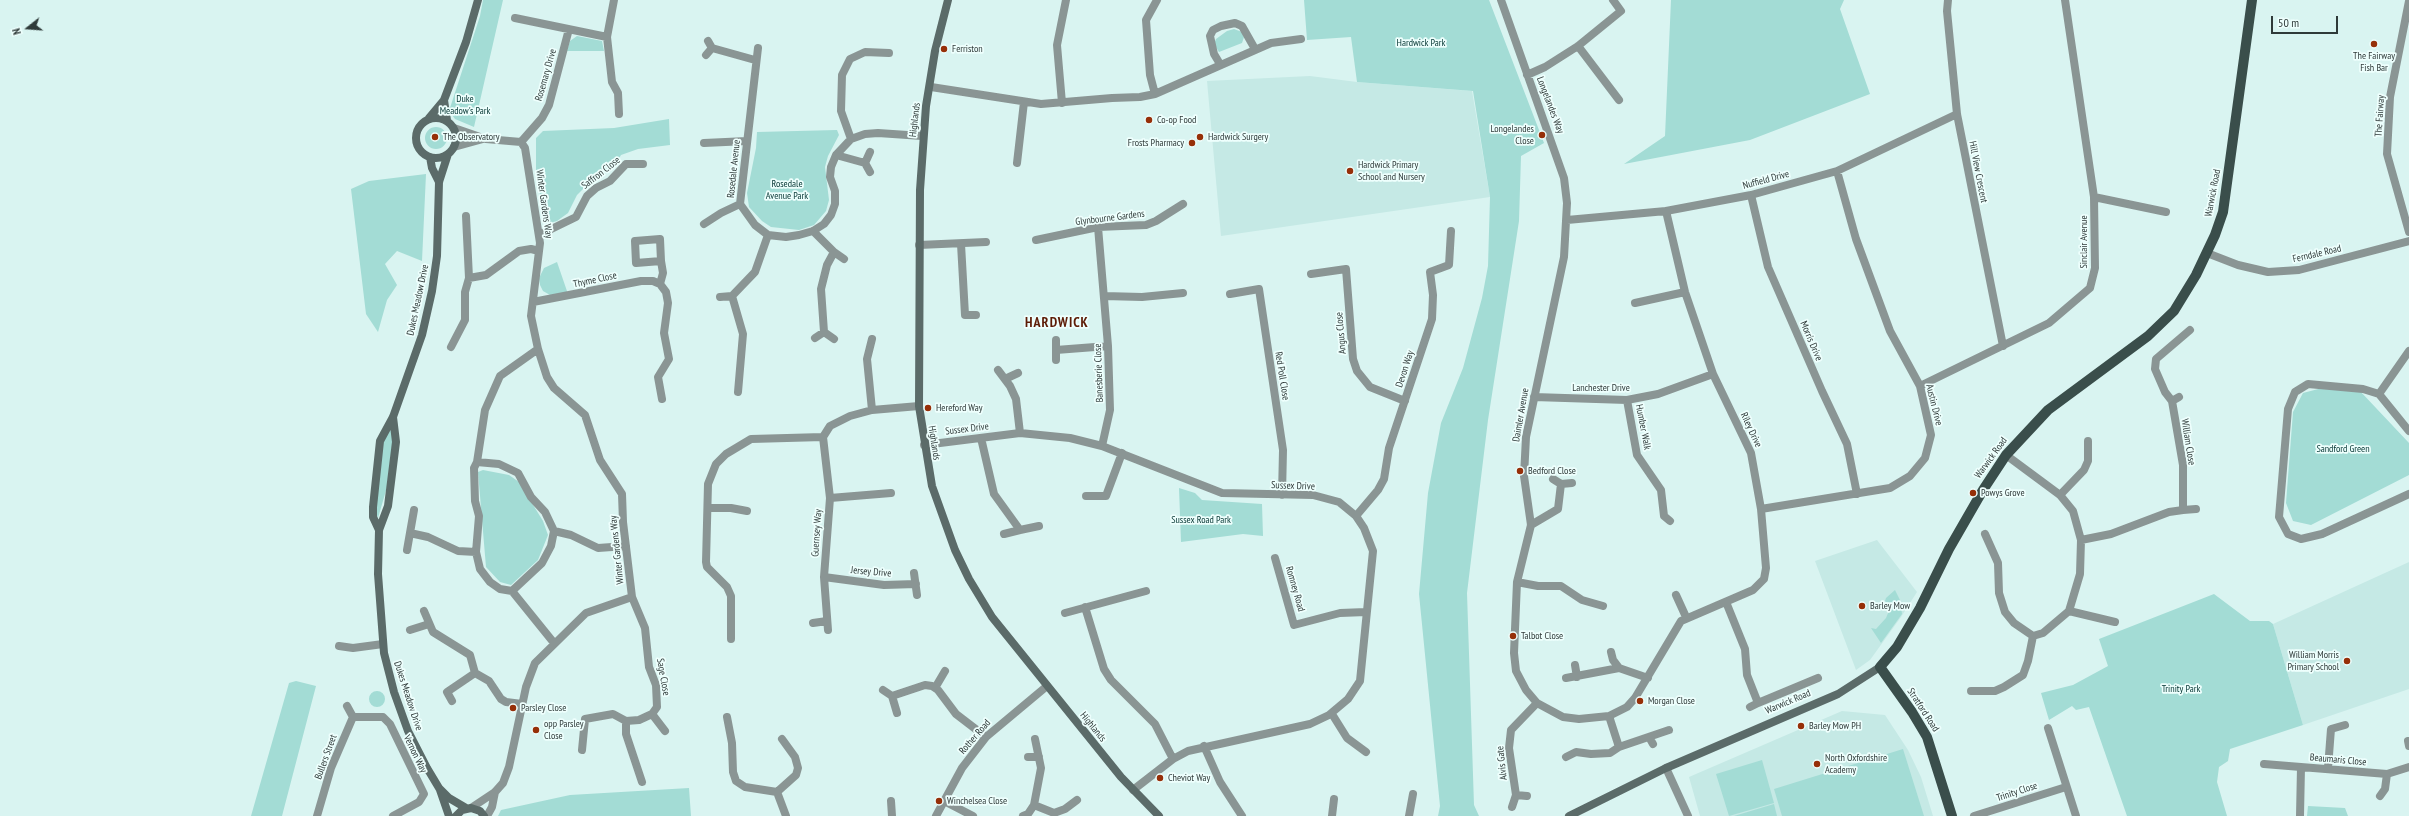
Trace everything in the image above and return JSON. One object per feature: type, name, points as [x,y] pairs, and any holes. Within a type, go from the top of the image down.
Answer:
[{"type":"main road","name":"Warwick Road","points":[[1880,668],[1897,647],[1920,608],[1949,549],[1983,490],[2006,456],[2048,410],[2148,336],[2174,311],[2207,253],[2223,212],[2252,0]]},
{"type":"main road","name":"Stratford Road","points":[[1880,668],[1912,712],[1927,737],[1952,816]]},
{"type":"street","points":[[454,128],[456,134],[454,147],[448,154],[436,158],[430,157],[419,150],[415,138],[419,126],[430,118],[444,100],[466,42],[478,0]]},
{"type":"street","points":[[614,0],[607,36],[612,82],[618,93],[619,114]]},
{"type":"street","name":"Highlands","points":[[948,0],[935,51],[931,87],[922,136],[919,246],[919,406],[924,446],[932,486],[944,522],[968,579],[992,617],[1046,686],[1133,790],[1159,816]]},
{"type":"street","points":[[1062,103],[1057,45],[1066,0]]},
{"type":"street","points":[[1155,94],[1150,75],[1146,20],[1157,0]]},
{"type":"street","name":"Longelandes Way","points":[[1501,0],[1564,178],[1567,220]]},
{"type":"street","points":[[1527,74],[1545,67],[1578,46],[1621,11],[1613,0]]},
{"type":"street","name":"Hill View Crescent","points":[[1948,0],[1947,11],[1957,114],[2003,346]]},
{"type":"street","name":"Sinclair Avenue","points":[[1920,386],[2049,323],[2090,288],[2095,268],[2094,197],[2065,0]]},
{"type":"street","name":"The Fairway","points":[[2409,1],[2407,23],[2390,97],[2387,154],[2409,232]]},
{"type":"street","points":[[515,18],[607,36]]},
{"type":"street","points":[[1220,64],[1214,54],[1210,36],[1213,30],[1221,26],[1235,23],[1242,26],[1255,49]]},
{"type":"street","name":"Rosemary Drive","points":[[521,142],[542,118],[549,104],[569,29]]},
{"type":"street","points":[[931,87],[1041,104],[1112,98],[1140,98],[1155,94],[1220,64],[1271,43],[1302,39]]},
{"type":"street","points":[[706,55],[710,45],[755,60]]},
{"type":"street","points":[[1578,46],[1619,100]]},
{"type":"street","name":"Rosedale Avenue","points":[[758,48],[755,60],[740,204],[755,225],[768,235]]},
{"type":"street","points":[[851,139],[840,112],[842,75],[850,59],[865,52],[889,53]]},
{"type":"street","points":[[444,100],[446,120]]},
{"type":"street","points":[[1018,163],[1024,102]]},
{"type":"street","name":"Nuffield Drive","points":[[1567,220],[1666,211],[1751,195],[1837,171],[1957,114]]},
{"type":"street","points":[[430,118],[441,118],[446,120],[454,128],[486,139],[521,142]]},
{"type":"street","points":[[720,297],[732,296],[755,272],[768,235],[786,237],[813,231],[824,224],[831,215],[835,204],[835,191],[830,177],[831,167],[836,155],[851,139],[865,134],[878,133],[922,136]]},
{"type":"street","points":[[454,147],[486,139]]},
{"type":"street","points":[[704,144],[747,141]]},
{"type":"street","name":"Winter Gardens Way","points":[[469,808],[495,792],[503,783],[509,767],[522,704],[535,663],[554,643],[586,614],[632,597],[622,494],[600,460],[585,415],[554,388],[547,376],[538,349],[532,316],[539,251],[539,235],[525,148],[521,142]]},
{"type":"street","points":[[865,163],[870,152]]},
{"type":"street","name":"Dukes Meadow Drive","points":[[379,530],[373,517],[372,507],[380,441],[393,417],[422,335],[432,291],[437,256],[439,182],[448,154]]},
{"type":"street","points":[[836,155],[865,163],[870,172]]},
{"type":"street","name":"Dukes Meadow Drive","points":[[430,157],[432,168],[439,182]]},
{"type":"street","name":"Saffron Close","points":[[539,235],[576,218],[587,196],[596,188],[610,181],[626,164],[643,164]]},
{"type":"street","name":"Austin Drive","points":[[1761,509],[1890,488],[1910,476],[1925,458],[1931,435],[1920,386],[1888,324],[1856,239],[1837,171]]},
{"type":"street","name":"Morris Drive","points":[[1751,195],[1768,266],[1822,391],[1847,444],[1857,494]]},
{"type":"street","points":[[2094,197],[2166,212]]},
{"type":"street","points":[[704,224],[720,213],[740,204]]},
{"type":"street","name":"Glynbourne Gardens","points":[[1036,240],[1098,227],[1146,224],[1156,221],[1183,204]]},
{"type":"street","name":"Riley Drive","points":[[1538,703],[1563,717],[1578,719],[1609,716],[1627,707],[1635,698],[1648,678],[1676,627],[1686,617],[1753,590],[1764,579],[1766,568],[1761,509],[1751,453],[1713,374],[1685,292],[1666,211]]},
{"type":"street","points":[[451,347],[465,320],[464,292],[469,278],[466,216]]},
{"type":"street","name":"Daimler Avenue","points":[[1538,703],[1526,690],[1516,671],[1514,653],[1516,582],[1531,524],[1524,476],[1526,437],[1564,257],[1567,220]]},
{"type":"street","name":"Banesberie Close","points":[[1098,227],[1108,346],[1110,410],[1102,446]]},
{"type":"street","points":[[813,231],[834,252],[844,259]]},
{"type":"street","name":"Devon Way","points":[[1356,516],[1378,490],[1384,479],[1389,448],[1433,312],[1430,272],[1448,265],[1451,231]]},
{"type":"street","name":"Ferndale Road","points":[[2207,253],[2238,265],[2268,272],[2299,270],[2409,240]]},
{"type":"street","points":[[919,246],[986,242]]},
{"type":"street","points":[[960,244],[965,315],[976,315]]},
{"type":"street","points":[[469,278],[486,276],[519,251],[530,248],[539,251]]},
{"type":"street","points":[[824,332],[821,289],[827,265],[834,252]]},
{"type":"street","points":[[661,260],[663,273],[660,284],[666,292],[668,303],[664,333],[669,359],[658,377],[662,399]]},
{"type":"street","name":"Angus Close","points":[[1311,274],[1346,269],[1353,359],[1357,371],[1370,387],[1405,401]]},
{"type":"street","name":"Thyme Close","points":[[533,302],[641,281],[653,281],[660,284]]},
{"type":"street","name":"Red Poll Close","points":[[1230,294],[1260,289],[1283,450],[1282,495]]},
{"type":"street","points":[[1635,303],[1685,292]]},
{"type":"street","points":[[1104,296],[1142,297],[1183,293]]},
{"type":"street","points":[[732,296],[743,334],[738,392]]},
{"type":"street","name":"William Close","points":[[2183,510],[2183,465],[2172,401],[2160,382],[2155,369],[2156,360],[2190,330]]},
{"type":"street","points":[[814,338],[824,332]]},
{"type":"street","points":[[824,332],[834,339]]},
{"type":"street","points":[[872,339],[867,359],[872,410]]},
{"type":"street","points":[[1056,340],[1056,360]]},
{"type":"street","points":[[1056,350],[1108,346]]},
{"type":"street","points":[[538,349],[500,376],[485,410],[473,480],[479,516],[476,552],[480,569],[490,582],[500,589],[512,591],[554,643]]},
{"type":"street","points":[[2379,394],[2409,351]]},
{"type":"street","points":[[998,370],[1006,379],[1016,398],[1020,433]]},
{"type":"street","points":[[1006,379],[1018,373]]},
{"type":"street","name":"Lanchester Drive","points":[[1534,397],[1627,400],[1658,394],[1713,374]]},
{"type":"street","points":[[2409,431],[2379,394],[2363,389],[2308,384],[2294,392],[2288,409],[2279,517],[2288,534],[2301,539],[2322,534],[2409,494]]},
{"type":"street","points":[[2172,401],[2180,397]]},
{"type":"street","name":"Humber Walk","points":[[1627,400],[1637,455],[1660,490],[1664,516],[1670,521]]},
{"type":"street","points":[[730,639],[731,596],[727,587],[708,568],[706,562],[708,484],[716,464],[736,447],[750,439],[823,437],[830,426],[837,420],[872,410],[919,406]]},
{"type":"street","name":"Dukes Meadow Drive","points":[[393,417],[396,442],[388,506],[379,530],[378,574],[383,644],[394,692],[417,751],[440,788],[449,798],[469,808],[480,811],[484,816]]},
{"type":"street","name":"Sussex Drive","points":[[924,446],[1020,433],[1070,438],[1102,446],[1222,493],[1313,495],[1339,502],[1356,516],[1369,537],[1373,551],[1360,681],[1348,699],[1332,714],[1310,724],[1204,746],[1173,759],[1133,790]]},
{"type":"street","name":"Guernsey Way","points":[[823,437],[830,498],[824,577],[828,630]]},
{"type":"street","points":[[981,438],[994,494],[1020,530]]},
{"type":"street","points":[[2060,495],[2084,470],[2088,461],[2088,441]]},
{"type":"street","points":[[1086,496],[1106,496],[1122,454]]},
{"type":"street","points":[[2006,456],[2060,495],[2072,511],[2080,540],[2080,574],[2069,611],[2043,633],[2034,636]]},
{"type":"street","points":[[477,462],[499,464],[518,473],[531,497],[544,512],[554,530],[551,546],[542,563],[512,591]]},
{"type":"street","points":[[1553,479],[1561,484],[1572,483]]},
{"type":"street","points":[[1531,524],[1558,509],[1561,484]]},
{"type":"street","points":[[830,498],[891,493]]},
{"type":"street","points":[[708,508],[731,508],[747,511]]},
{"type":"street","points":[[2080,540],[2110,534],[2169,512],[2196,509]]},
{"type":"street","points":[[408,550],[414,510]]},
{"type":"street","points":[[1004,534],[1040,526]]},
{"type":"street","points":[[554,530],[571,535],[598,548],[626,546]]},
{"type":"street","points":[[410,533],[428,537],[458,551],[476,552]]},
{"type":"street","points":[[1985,534],[1998,563],[2000,593],[2005,612],[2014,623],[2034,636]]},
{"type":"street","name":"Romney Road","points":[[1275,558],[1294,625],[1340,613],[1366,612]]},
{"type":"street","points":[[914,573],[917,595]]},
{"type":"street","name":"Jersey Drive","points":[[824,577],[884,585],[916,584]]},
{"type":"street","points":[[1516,582],[1538,586],[1561,586],[1582,600],[1603,606]]},
{"type":"street","points":[[1065,613],[1146,591]]},
{"type":"street","points":[[1676,595],[1686,617]]},
{"type":"street","name":"Sage Close","points":[[632,597],[645,628],[649,649],[649,667],[656,685],[657,707],[652,714]]},
{"type":"street","points":[[1726,602],[1745,649],[1747,675],[1754,705],[1818,678]]},
{"type":"street","points":[[1085,607],[1104,669],[1111,680],[1155,724],[1173,759]]},
{"type":"street","points":[[424,611],[433,632],[470,655],[475,673],[489,681],[501,699],[506,702],[522,704]]},
{"type":"street","points":[[2069,611],[2115,622]]},
{"type":"street","points":[[813,623],[827,622]]},
{"type":"street","points":[[410,630],[429,624]]},
{"type":"street","points":[[1971,691],[1995,691],[2023,675],[2028,662],[2034,636]]},
{"type":"street","points":[[339,646],[353,648],[383,644]]},
{"type":"street","points":[[1611,652],[1613,660],[1619,668]]},
{"type":"street","points":[[1575,665],[1577,677]]},
{"type":"street","points":[[1566,678],[1619,668],[1648,678]]},
{"type":"street","name":"Warwick Road","points":[[1569,816],[1666,768],[1838,694],[1880,668]]},
{"type":"street","points":[[935,688],[944,671]]},
{"type":"street","points":[[452,701],[447,692],[475,673]]},
{"type":"street","points":[[892,696],[924,685],[935,688],[956,714],[986,738]]},
{"type":"street","name":"Rother Road","points":[[936,816],[962,768],[986,738],[1046,686]]},
{"type":"street","points":[[883,690],[892,696],[897,713]]},
{"type":"street","name":"Alvis Gate","points":[[1512,807],[1516,795],[1509,748],[1511,730],[1538,703]]},
{"type":"street","points":[[347,706],[353,717]]},
{"type":"street","points":[[582,750],[585,718],[612,714],[626,721],[639,720],[652,714],[665,731]]},
{"type":"street","points":[[1332,714],[1347,738],[1366,752]]},
{"type":"street","points":[[1609,716],[1619,747]]},
{"type":"street","name":"Bullers Street","points":[[317,816],[331,768],[353,717]]},
{"type":"street","name":"Vernon Way","points":[[353,717],[383,717],[390,724],[424,794],[419,802],[393,816]]},
{"type":"street","points":[[727,717],[732,743],[732,772],[736,781],[745,787],[777,792]]},
{"type":"street","points":[[626,721],[626,734],[642,782]]},
{"type":"street","points":[[2328,768],[2331,729],[2345,725]]},
{"type":"street","points":[[2048,728],[2076,816]]},
{"type":"street","points":[[1566,757],[1576,752],[1591,754],[1610,753],[1619,747],[1669,730]]},
{"type":"street","points":[[1649,736],[1653,744]]},
{"type":"street","points":[[777,792],[796,775],[798,768],[795,757],[782,739]]},
{"type":"street","points":[[1023,816],[1028,814],[1034,805],[1041,768],[1035,739]]},
{"type":"street","points":[[1204,746],[1220,782],[1242,816]]},
{"type":"street","points":[[1028,757],[1039,757]]},
{"type":"street","name":"Beaumaris Close","points":[[2264,764],[2388,774],[2409,767]]},
{"type":"street","points":[[2300,816],[2302,767]]},
{"type":"street","points":[[1666,768],[1688,816]]},
{"type":"street","points":[[2380,796],[2385,789],[2388,774]]},
{"type":"street","name":"Trinity Close","points":[[1974,816],[2066,787]]},
{"type":"street","name":"Dukes Meadow Drive","points":[[440,788],[449,816]]},
{"type":"street","name":"Winter Gardens Way","points":[[487,816],[492,807],[495,792]]},
{"type":"street","points":[[777,792],[786,816]]},
{"type":"street","points":[[1409,816],[1413,794]]},
{"type":"street","points":[[1516,795],[1527,796]]},
{"type":"street","points":[[1332,816],[1334,799]]},
{"type":"street","points":[[1034,805],[1054,813],[1065,809],[1077,800]]},
{"type":"street","points":[[891,801],[892,816]]},
{"type":"street","points":[[944,801],[973,816]]},
{"type":"street","points":[[456,816],[469,808]]},
{"type":"shaded area","name":"Hardwick Primary School and Nursery","points":[[1310,76],[1357,82],[1472,91],[1490,197],[1221,236],[1207,81]]},
{"type":"shaded area","points":[[1877,540],[1917,592],[1870,660],[1856,670],[1815,561]]},
{"type":"shaded area","name":"William Morris Primary School","points":[[2409,562],[2409,689],[2303,725],[2273,624]]},
{"type":"shaded area","name":"North Oxfordshire Academy","points":[[1842,711],[1885,715],[1908,750],[1921,777],[1933,816],[1700,816],[1689,777]]},
{"type":"green space","name":"Duke Meadow's Park","points":[[483,0],[503,0],[474,127],[455,119],[449,111],[480,16]]},
{"type":"green space","name":"Hardwick Park","points":[[1304,0],[1489,0],[1544,143],[1521,156],[1519,221],[1488,420],[1467,593],[1474,805],[1479,816],[1438,816],[1440,806],[1419,594],[1428,493],[1441,423],[1463,368],[1482,298],[1488,266],[1490,197],[1473,91],[1357,82],[1351,37],[1307,40]]},
{"type":"green space","points":[[1671,0],[1844,0],[1840,9],[1870,94],[1750,140],[1624,164],[1665,136]]},
{"type":"green space","points":[[1234,29],[1242,32],[1244,37],[1242,43],[1219,52],[1214,44],[1216,39],[1227,31]]},
{"type":"green space","points":[[577,36],[602,41],[604,51],[567,51],[570,41]]},
{"type":"green space","points":[[669,119],[670,145],[638,149],[621,155],[613,169],[587,185],[577,195],[568,213],[557,221],[546,224],[536,175],[536,138],[543,131],[614,128]]},
{"type":"green space","points":[[436,127],[444,130],[447,138],[444,146],[436,149],[428,146],[425,138],[428,130]]},
{"type":"green space","name":"Rosedale Avenue Park","points":[[837,130],[839,135],[828,156],[825,167],[829,200],[826,211],[814,225],[799,230],[771,227],[762,221],[749,207],[747,193],[756,148],[757,132]]},
{"type":"green space","points":[[426,174],[422,261],[397,251],[385,264],[397,285],[387,300],[378,332],[366,314],[351,189],[369,181]]},
{"type":"green space","points":[[557,262],[568,294],[550,295],[543,291],[540,285],[539,278],[544,268]]},
{"type":"green space","name":"Sandford Green","points":[[2322,388],[2360,391],[2409,443],[2409,475],[2311,525],[2293,521],[2286,503],[2293,412],[2303,393]]},
{"type":"green space","points":[[391,430],[393,439],[387,487],[378,518],[375,510],[381,448],[385,435]]},
{"type":"green space","points":[[483,470],[509,475],[519,482],[543,521],[548,535],[538,560],[511,585],[500,582],[486,567],[478,472]]},
{"type":"green space","name":"Sussex Road Park","points":[[1179,488],[1195,493],[1202,500],[1262,504],[1263,536],[1243,534],[1181,542]]},
{"type":"green space","points":[[1895,590],[1900,600],[1902,614],[1881,643],[1871,628],[1876,629],[1886,618],[1891,606],[1885,601],[1886,598]]},
{"type":"green space","name":"Trinity Park","points":[[2214,594],[2250,621],[2269,621],[2273,624],[2303,725],[2230,749],[2228,761],[2219,767],[2217,782],[2227,816],[2127,816],[2089,707],[2076,710],[2072,706],[2049,720],[2041,693],[2073,685],[2108,666],[2099,639]]},
{"type":"green space","points":[[296,681],[316,686],[282,816],[251,816],[289,683]]},
{"type":"green space","points":[[377,691],[383,693],[385,699],[383,705],[377,707],[371,705],[369,699],[371,693]]},
{"type":"green space","points":[[1903,749],[1924,816],[1782,816],[1774,789]]},
{"type":"green space","points":[[1762,760],[1774,803],[1729,816],[1716,774]]},
{"type":"green space","points":[[689,788],[691,816],[498,816],[501,810],[570,795]]},
{"type":"green space","points":[[1774,804],[1777,816],[1734,816]]},
{"type":"green space","points":[[2308,806],[2345,808],[2348,816],[2307,816]]},
{"type":"place","name":"The Fairway Fish Bar","points":[[2374,44]]},
{"type":"place","name":"Ferriston","points":[[944,49]]},
{"type":"place","name":"Co-op Food","points":[[1149,120]]},
{"type":"place","name":"Longelandes Close","points":[[1542,135]]},
{"type":"place","name":"The Observatory","points":[[435,137]]},
{"type":"place","name":"Hardwick Surgery","points":[[1200,137]]},
{"type":"place","name":"Frosts Pharmacy","points":[[1192,143]]},
{"type":"place","name":"Hardwick Primary School and Nursery","points":[[1350,171]]},
{"type":"place","name":"Hereford Way","points":[[928,408]]},
{"type":"place","name":"Bedford Close","points":[[1520,471]]},
{"type":"place","name":"Powys Grove","points":[[1973,493]]},
{"type":"place","name":"Barley Mow","points":[[1862,606]]},
{"type":"place","name":"Talbot Close","points":[[1513,636]]},
{"type":"place","name":"William Morris Primary School","points":[[2347,661]]},
{"type":"place","name":"Morgan Close","points":[[1640,701]]},
{"type":"place","name":"Parsley Close","points":[[513,708]]},
{"type":"place","name":"Barley Mow PH","points":[[1801,726]]},
{"type":"place","name":"opp Parsley Close","points":[[536,730]]},
{"type":"place","name":"North Oxfordshire Academy","points":[[1817,764]]},
{"type":"place","name":"Cheviot Way","points":[[1160,778]]},
{"type":"place","name":"Winchelsea Close","points":[[939,801]]},
{"type":"district","name":"HARDWICK","points":[[1057,323]]}]
